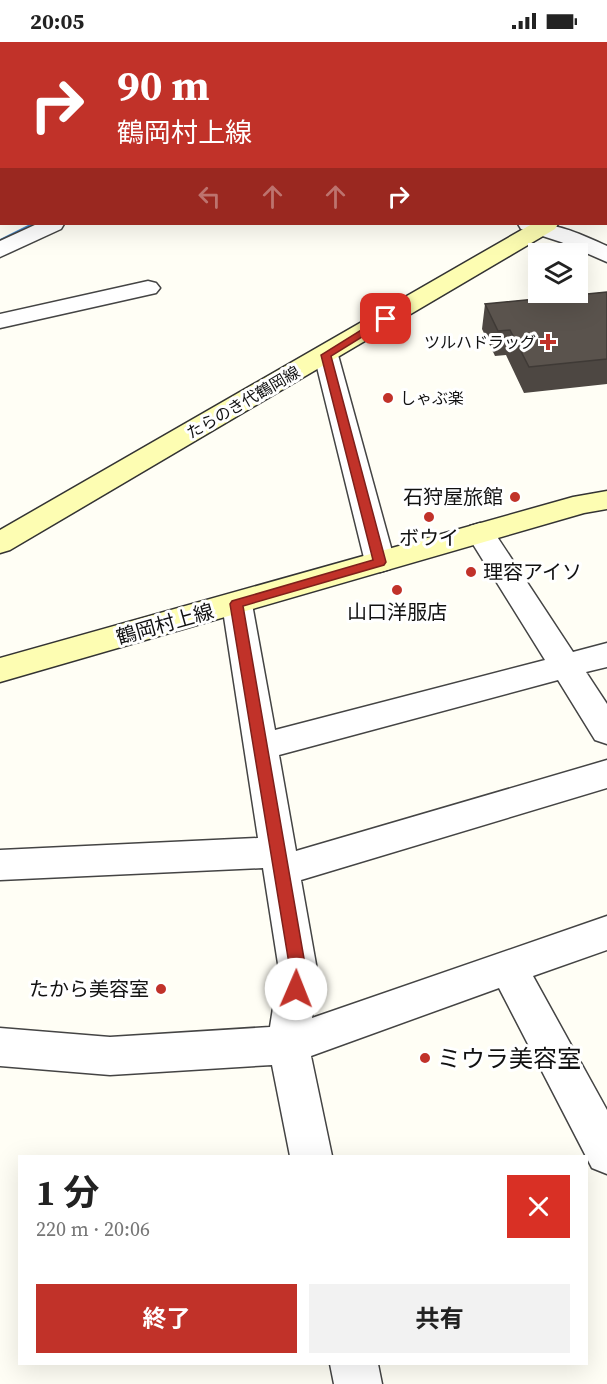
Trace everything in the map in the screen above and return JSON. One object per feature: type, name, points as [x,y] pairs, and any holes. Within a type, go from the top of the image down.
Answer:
[{"type":"main road","name":"たらのき代鶴岡線","points":[[0,543],[326,355],[539,225]]},
{"type":"main road","name":"鶴岡村上線","points":[[0,670],[582,504],[607,500]]},
{"type":"street","points":[[0,250],[50,225]]},
{"type":"street","points":[[539,225],[607,255]]},
{"type":"street","points":[[0,321],[148,288]]},
{"type":"street","points":[[326,355],[380,562]]},
{"type":"street","points":[[480,533],[607,731]]},
{"type":"street","points":[[237,604],[298,970],[288,1045],[311,1155]]},
{"type":"street","points":[[261,747],[607,655]]},
{"type":"street","points":[[0,865],[280,861],[607,774]]},
{"type":"street","points":[[0,1047],[110,1056],[288,1045],[607,933]]},
{"type":"street","points":[[508,968],[607,1153]]},
{"type":"street","points":[[354,1365],[358,1384]]},
{"type":"building","points":[[607,292],[607,359],[529,367],[510,330],[498,331],[485,304],[528,300],[528,303],[588,303],[588,294]]},
{"type":"waterway","points":[[0,242],[32,225]]},
{"type":"place","name":"ツルハドラッグ","points":[[548,342]]},
{"type":"place","name":"しゃぶ楽","points":[[388,398]]},
{"type":"place","name":"石狩屋旅館","points":[[515,497]]},
{"type":"place","name":"ボウイ","points":[[429,517]]},
{"type":"place","name":"理容アイソ","points":[[471,572]]},
{"type":"place","name":"山口洋服店","points":[[397,590]]},
{"type":"place","name":"たから美容室","points":[[161,989]]},
{"type":"place","name":"ミウラ美容室","points":[[425,1058]]},
{"type":"route","points":[[296,989],[298,970],[237,604],[380,562],[326,355],[386,319]]}]
